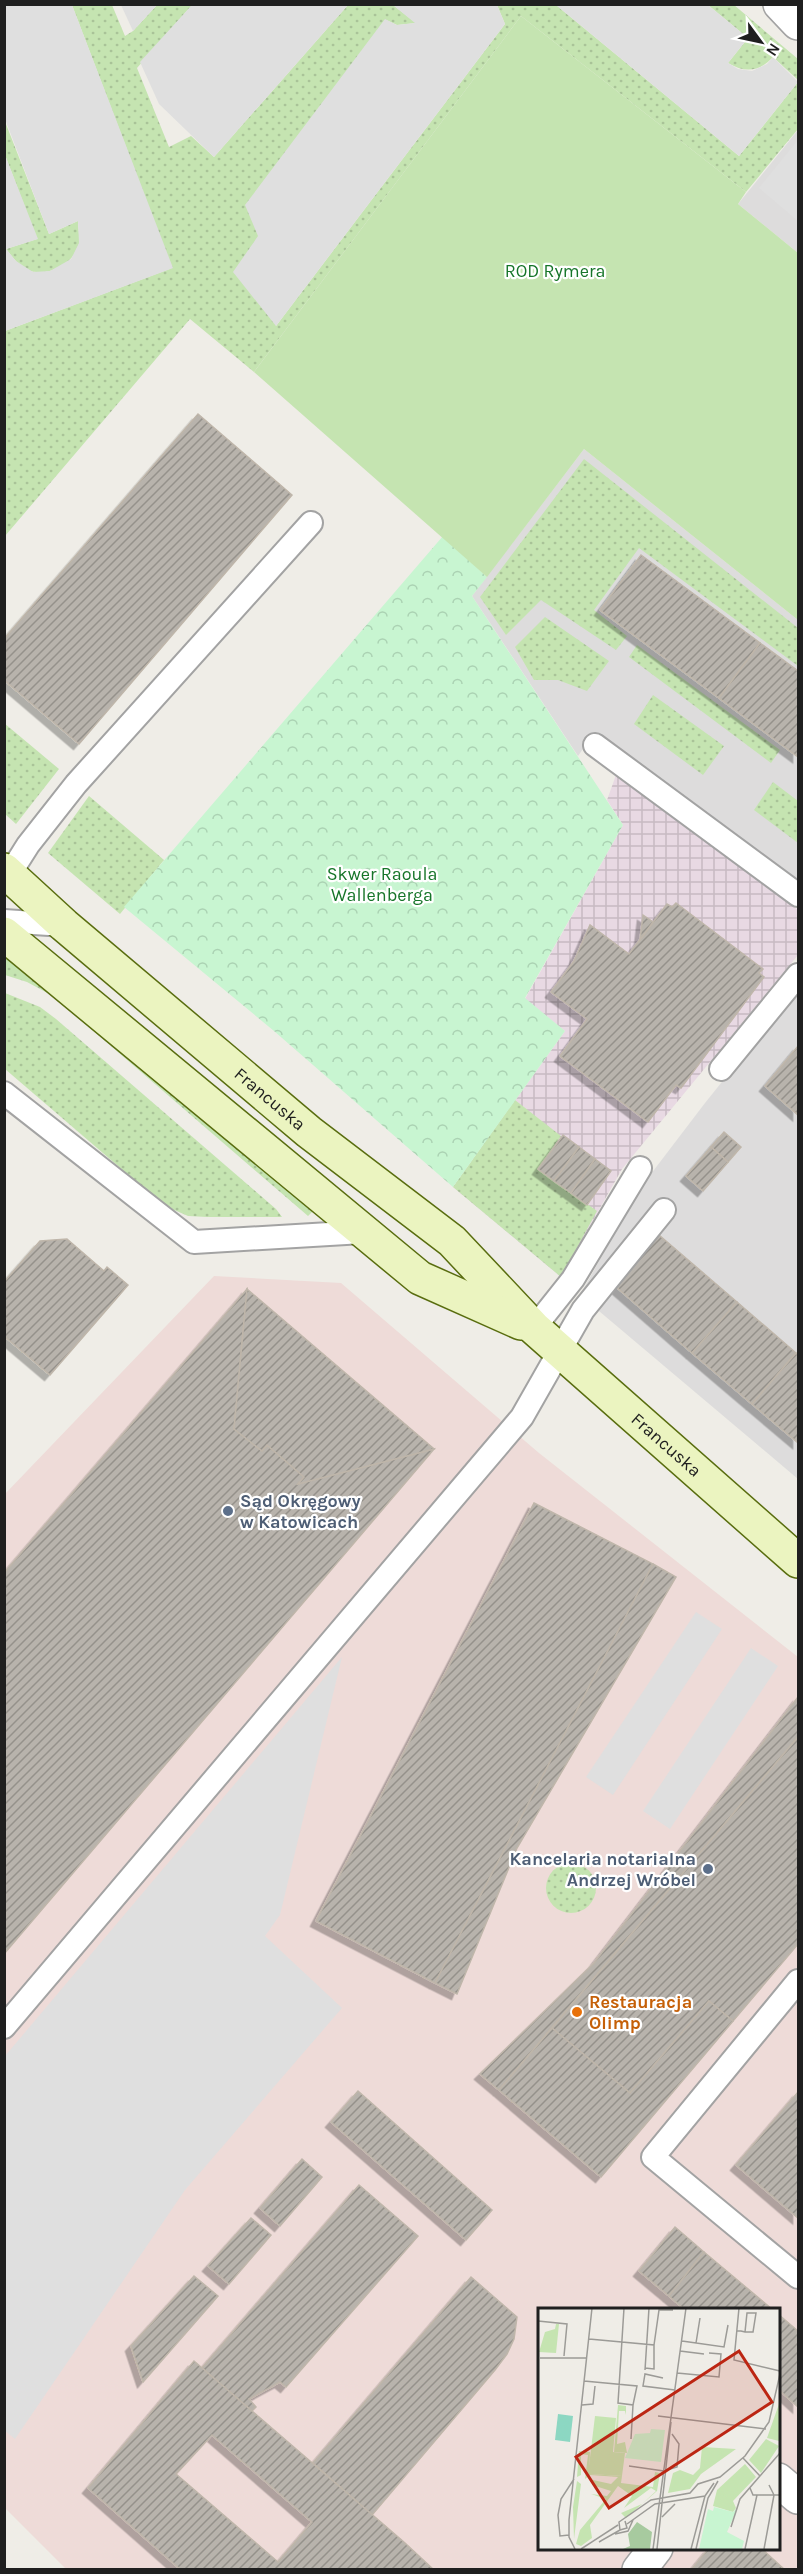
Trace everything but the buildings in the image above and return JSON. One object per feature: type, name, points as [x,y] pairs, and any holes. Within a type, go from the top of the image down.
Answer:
[{"type":"street","points":[[780,4],[798,23]]},
{"type":"street","name":"Francuska","points":[[7,872],[64,926],[309,1132],[452,1241],[534,1328],[798,1562]]},
{"type":"street","name":"Francuska","points":[[4,934],[420,1278],[534,1328]]},
{"type":"street","points":[[779,2482],[798,2497]]},
{"type":"street","points":[[639,2570],[654,2550]]},
{"type":"lane","points":[[7,872],[76,784],[311,523]]},
{"type":"lane","points":[[595,745],[798,895]]},
{"type":"lane","points":[[4,921],[64,926]]},
{"type":"lane","points":[[722,1069],[798,975]]},
{"type":"lane","points":[[4,1093],[194,1242],[363,1232]]},
{"type":"lane","points":[[534,1328],[573,1279],[640,1168]]},
{"type":"lane","points":[[4,2027],[522,1417],[583,1310],[664,1210]]},
{"type":"lane","points":[[798,1981],[653,2157],[798,2277]]},
{"type":"shaded area","points":[[4,5],[72,5],[173,268],[5,331],[5,155],[38,239],[6,249],[16,261],[33,272],[50,271],[71,259],[79,243],[78,221],[49,234],[5,119]]},
{"type":"shaded area","points":[[121,5],[157,5],[133,31]]},
{"type":"shaded area","points":[[192,5],[348,5],[214,157],[159,104],[140,62]]},
{"type":"shaded area","points":[[393,5],[497,5],[505,24],[276,326],[233,272],[258,236],[245,205],[385,19],[397,25],[415,23]]},
{"type":"shaded area","points":[[556,5],[708,5],[748,38],[728,63],[738,69],[752,71],[767,64],[773,57],[798,82],[739,156]]},
{"type":"shaded area","points":[[798,130],[798,253],[738,204]]},
{"type":"shaded area","points":[[798,140],[798,221],[759,188]]},
{"type":"shaded area","points":[[584,449],[798,620],[798,885],[592,736],[578,756],[472,596]]},
{"type":"shaded area","points":[[616,775],[798,910],[798,955],[622,1169],[561,1277],[453,1187],[565,1031],[525,999],[623,825],[607,800]]},
{"type":"shaded area","points":[[798,987],[798,1479],[580,1295],[641,1187]]},
{"type":"shaded area","points":[[214,1276],[341,1283],[539,1453],[798,1657],[798,2569],[66,2569],[5,2508],[4,1495]]},
{"type":"shaded area","points":[[696,1612],[722,1629],[613,1795],[586,1777]]},
{"type":"shaded area","points":[[751,1648],[778,1666],[670,1829],[643,1811]]},
{"type":"shaded area","points":[[342,1657],[280,1915],[265,1936],[342,2008],[185,2190],[15,2439],[4,2430],[5,2056]]},
{"type":"green space","points":[[72,5],[112,5],[125,36],[133,31],[157,5],[192,5],[137,68],[169,147],[191,136],[214,157],[348,5],[393,5],[416,23],[397,25],[386,20],[258,236],[276,326],[505,24],[497,5],[556,5],[739,156],[798,82],[798,129],[746,192],[521,16],[254,372],[190,319],[5,536],[5,331],[172,268]]},
{"type":"green space","points":[[708,5],[734,5],[798,59],[798,80],[773,57],[762,66],[752,69],[740,68],[728,63],[748,38]]},
{"type":"green space","name":"ROD Rymera","points":[[521,16],[746,192],[738,204],[798,253],[798,620],[584,449],[487,577],[254,372]]},
{"type":"green space","points":[[4,119],[49,234],[78,221],[79,244],[76,252],[65,264],[49,271],[33,272],[26,269],[6,249],[37,239],[5,155]]},
{"type":"green space","points":[[584,459],[798,628],[798,666],[639,548],[594,610],[627,636],[616,650],[541,600],[506,635],[480,597]]},
{"type":"green space","name":"Skwer Raoula Wallenberga","points":[[443,536],[487,577],[472,596],[623,825],[525,998],[565,1031],[453,1187],[274,1031],[124,907]]},
{"type":"green space","points":[[545,617],[609,661],[587,691],[558,680],[534,680],[515,647]]},
{"type":"green space","points":[[637,645],[780,750],[771,763],[629,657]]},
{"type":"green space","points":[[653,695],[724,746],[703,775],[634,724]]},
{"type":"green space","points":[[4,723],[59,769],[16,824],[5,814]]},
{"type":"green space","points":[[773,782],[798,801],[798,843],[754,810]]},
{"type":"green space","points":[[89,796],[164,860],[120,914],[48,853]]},
{"type":"green space","points":[[5,953],[313,1211],[308,1216],[53,996],[27,982],[5,975]]},
{"type":"green space","points":[[5,993],[40,1007],[56,1019],[276,1209],[282,1217],[188,1216],[172,1209],[153,1196],[5,1069]]},
{"type":"green space","points":[[515,1100],[561,1136],[538,1169],[597,1211],[561,1277],[453,1187]]},
{"type":"green space","points":[[566,1863],[576,1863],[589,1870],[596,1883],[596,1893],[589,1906],[576,1913],[566,1913],[557,1909],[550,1902],[546,1893],[546,1883],[550,1874],[557,1867]]},
{"type":"place","name":"Sąd Okręgowy w Katowicach","points":[[228,1511]]},
{"type":"place","name":"Kancelaria notarialna Andrzej Wróbel","points":[[708,1869]]},
{"type":"place","name":"Restauracja Olimp","points":[[577,2012]]}]
